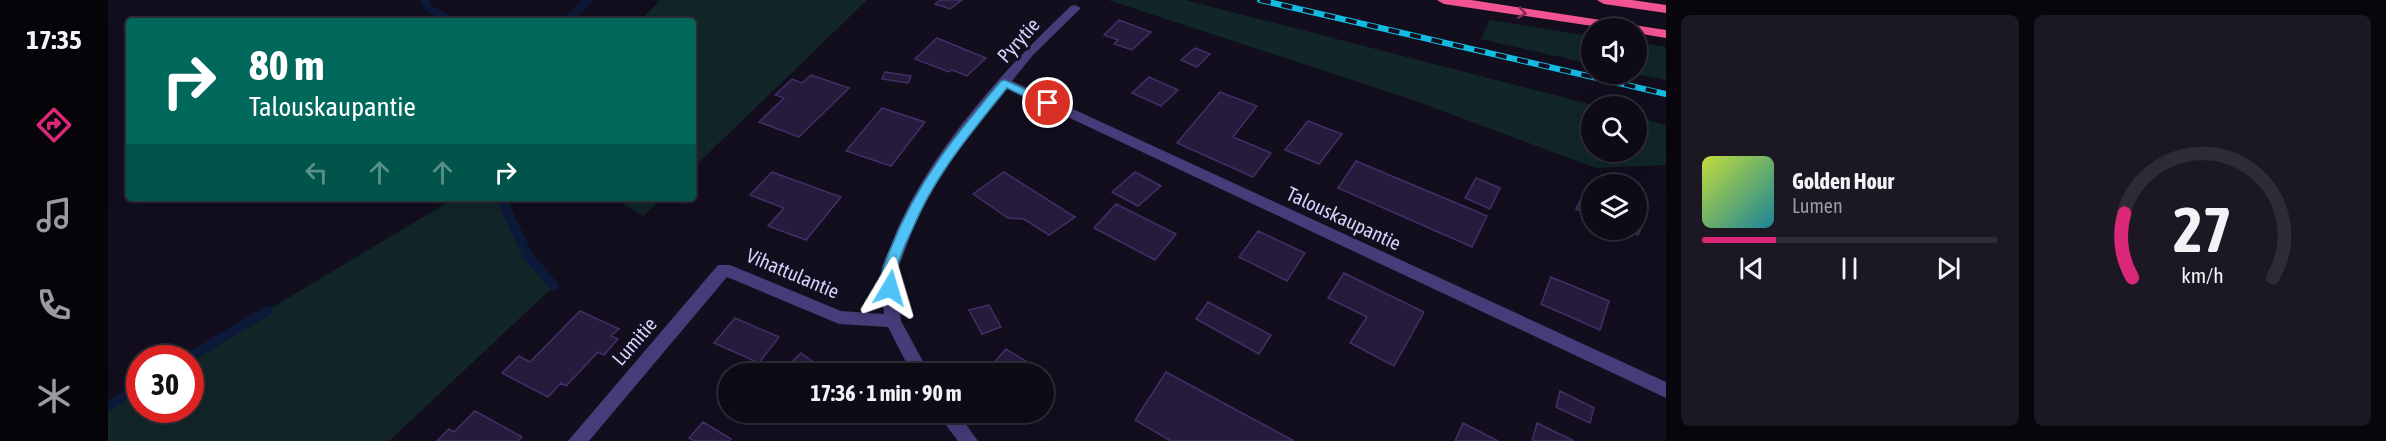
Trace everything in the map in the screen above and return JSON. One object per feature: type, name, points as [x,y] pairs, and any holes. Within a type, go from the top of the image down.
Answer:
[{"type":"highway","points":[[1444,0],[1581,21]]},
{"type":"highway","points":[[1604,0],[1666,9]]},
{"type":"highway","points":[[1647,31],[1666,34]]},
{"type":"street","name":"Pyrytie","points":[[893,321],[889,271],[905,229],[927,184],[959,139],[1029,52],[1075,8]]},
{"type":"street","name":"Talouskaupantie","points":[[1005,83],[1666,390]]},
{"type":"street","name":"Vihattulantie","points":[[724,269],[839,317],[893,321]]},
{"type":"street","name":"Lumitie","points":[[577,441],[724,269]]},
{"type":"street","points":[[893,321],[915,363]]},
{"type":"street","points":[[954,423],[969,441]]},
{"type":"green space","points":[[660,0],[867,0],[696,165],[696,18],[643,18]]},
{"type":"green space","points":[[1108,0],[1185,0],[1581,102],[1581,162],[1647,162],[1647,120],[1666,125],[1666,165],[1596,168],[1410,99]]},
{"type":"green space","points":[[1490,20],[1581,34],[1581,62],[1481,39]]},
{"type":"green space","points":[[1647,44],[1666,47],[1666,80],[1647,76]]},
{"type":"green space","points":[[450,201],[502,201],[528,256],[554,286],[389,441],[108,441],[108,406],[126,395],[126,423],[204,423],[204,348]]},
{"type":"green space","points":[[620,201],[659,201],[643,216]]},
{"type":"building","points":[[940,0],[962,0],[950,9],[935,4]]},
{"type":"building","points":[[1119,20],[1151,32],[1132,50],[1114,44],[1118,40],[1104,35]]},
{"type":"building","points":[[937,38],[986,58],[967,76],[915,59]]},
{"type":"building","points":[[1195,48],[1210,54],[1197,67],[1181,60]]},
{"type":"building","points":[[885,72],[911,76],[908,83],[882,79]]},
{"type":"building","points":[[811,75],[849,88],[799,137],[759,122],[784,98],[775,95],[792,79],[802,83]]},
{"type":"building","points":[[1149,77],[1178,90],[1161,106],[1132,93]]},
{"type":"building","points":[[1220,92],[1257,106],[1233,137],[1271,153],[1253,177],[1177,143]]},
{"type":"building","points":[[882,108],[925,122],[891,166],[846,151]]},
{"type":"building","points":[[1308,121],[1342,134],[1319,164],[1285,150]]},
{"type":"building","points":[[1356,161],[1487,216],[1472,247],[1338,188]]},
{"type":"building","points":[[772,172],[841,197],[806,240],[768,226],[784,208],[750,195]]},
{"type":"building","points":[[1004,172],[1075,217],[1049,235],[1024,219],[1008,218],[973,194]]},
{"type":"building","points":[[1135,172],[1161,186],[1138,206],[1112,192]]},
{"type":"building","points":[[1476,178],[1500,188],[1490,209],[1465,198]]},
{"type":"building","points":[[1581,199],[1581,211],[1576,209]]},
{"type":"building","points":[[1116,204],[1176,234],[1155,260],[1094,228]]},
{"type":"building","points":[[1258,231],[1305,253],[1287,281],[1239,257]]},
{"type":"building","points":[[1344,273],[1424,312],[1394,366],[1350,343],[1367,317],[1328,298]]},
{"type":"building","points":[[1551,277],[1609,301],[1600,330],[1541,304]]},
{"type":"building","points":[[1208,302],[1271,335],[1259,354],[1196,319]]},
{"type":"building","points":[[989,305],[1001,327],[982,334],[969,310]]},
{"type":"building","points":[[580,311],[619,329],[611,336],[618,339],[604,355],[598,352],[566,386],[561,383],[548,397],[502,373],[519,356],[530,362]]},
{"type":"building","points":[[735,318],[779,337],[759,363],[714,343]]},
{"type":"building","points":[[1006,349],[1029,363],[994,363]]},
{"type":"building","points":[[801,353],[815,363],[791,363]]},
{"type":"building","points":[[1166,372],[1294,441],[1171,441],[1135,420]]},
{"type":"building","points":[[1560,391],[1594,408],[1590,423],[1556,407]]},
{"type":"building","points":[[475,411],[522,437],[518,441],[437,441],[449,429],[454,432]]},
{"type":"building","points":[[703,422],[731,439],[729,441],[694,441],[689,438]]},
{"type":"building","points":[[1463,423],[1498,441],[1455,441]]},
{"type":"building","points":[[1537,423],[1574,441],[1532,441]]},
{"type":"waterway","points":[[424,0],[431,10],[448,18]]},
{"type":"waterway","points":[[569,18],[589,0]]},
{"type":"waterway","points":[[502,201],[528,256],[554,286]]},
{"type":"waterway","points":[[204,348],[267,311]]},
{"type":"waterway","points":[[108,406],[126,395]]},
{"type":"railway","points":[[1260,0],[1666,94]]},
{"type":"route","points":[[890,288],[889,271],[905,229],[927,184],[959,139],[1005,83],[1048,103]]}]
